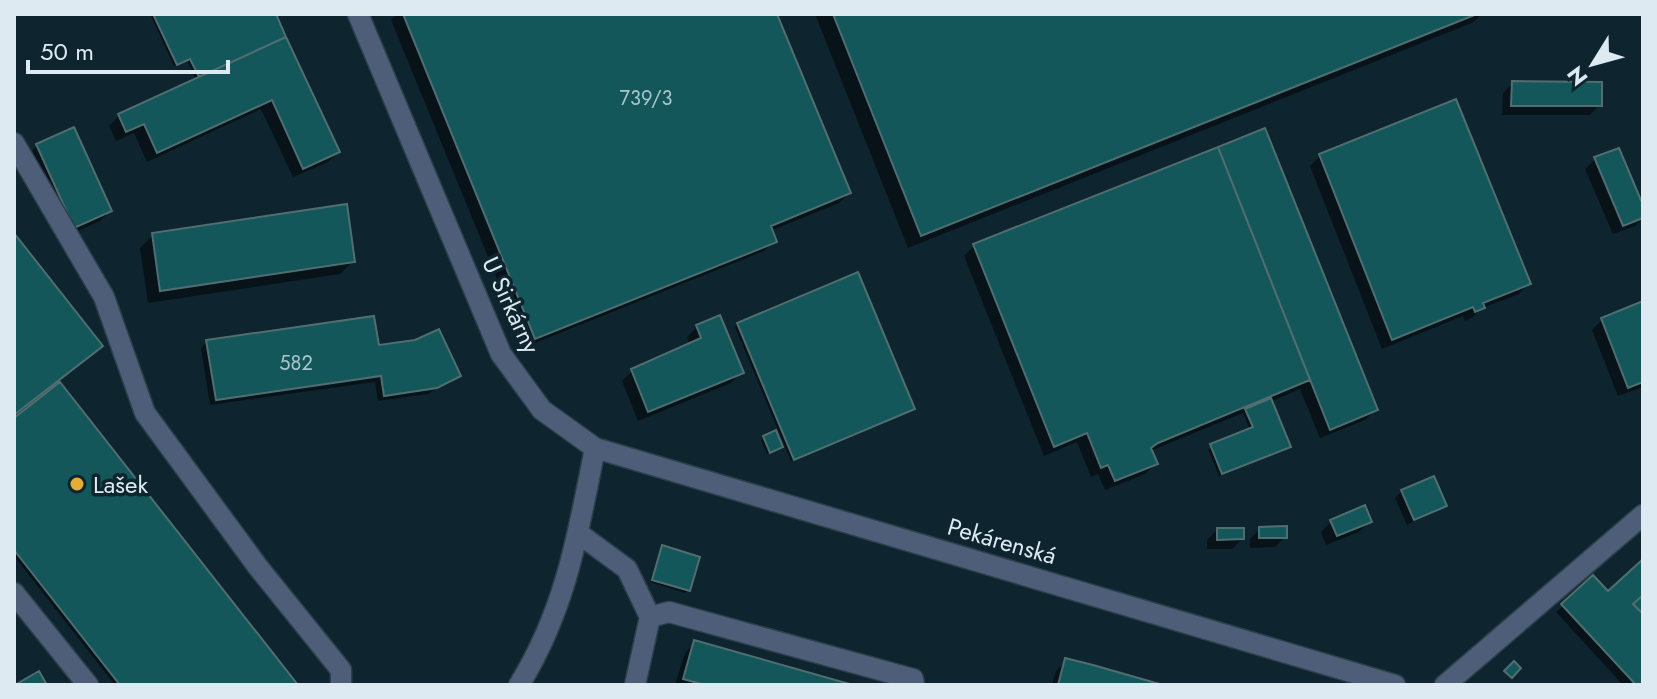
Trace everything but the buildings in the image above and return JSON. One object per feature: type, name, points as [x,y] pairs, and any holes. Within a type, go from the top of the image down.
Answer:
[{"type":"street","name":"U Sirkárny","points":[[358,14],[501,354],[542,410],[595,448]]},
{"type":"street","points":[[14,143],[104,297],[145,413],[341,677]]},
{"type":"street","points":[[519,685],[571,570],[595,448]]},
{"type":"street","name":"Pekárenská","points":[[595,448],[1395,685]]},
{"type":"street","points":[[1445,685],[1643,515]]},
{"type":"street","points":[[578,533],[627,569],[650,617],[635,685]]},
{"type":"street","points":[[14,593],[88,685]]},
{"type":"street","points":[[650,617],[669,612],[913,679],[914,685]]},
{"type":"place","name":"Lašek","points":[[77,484]]}]
